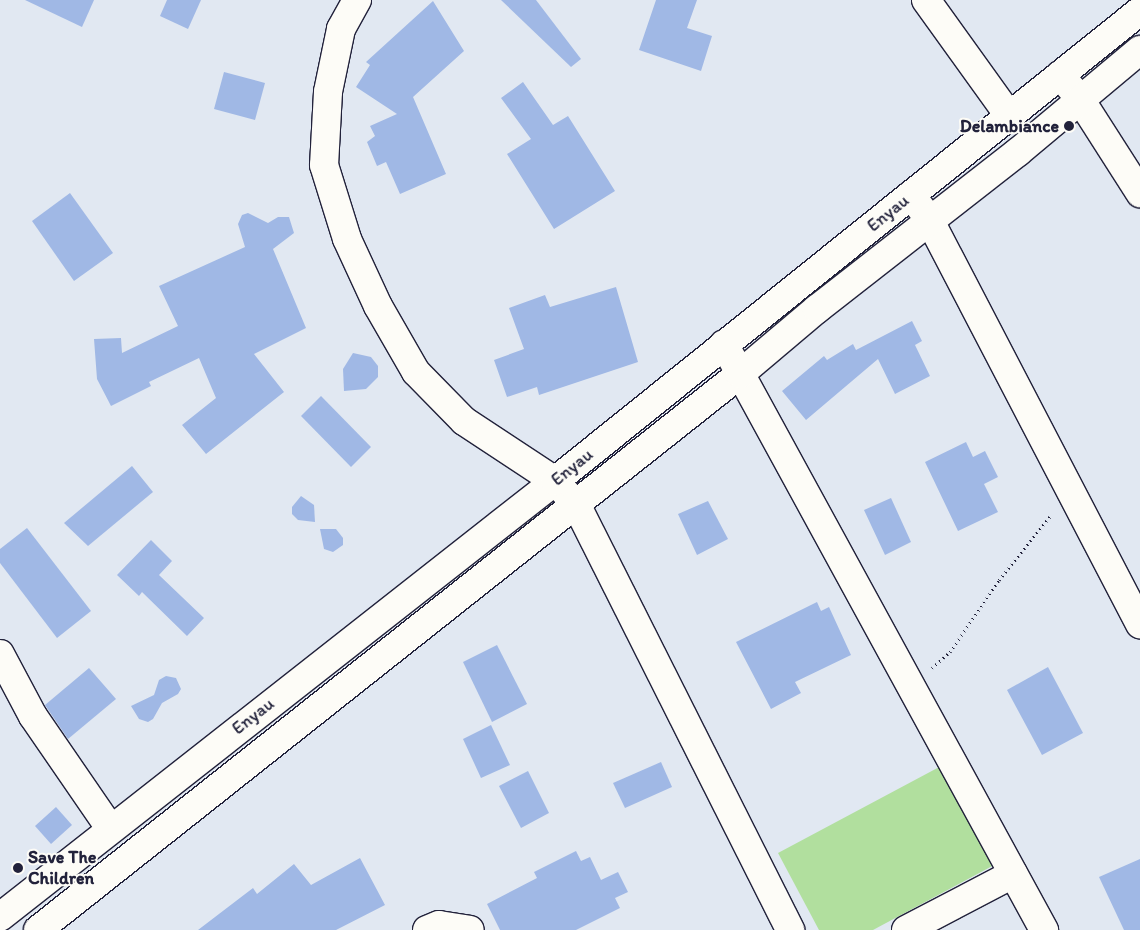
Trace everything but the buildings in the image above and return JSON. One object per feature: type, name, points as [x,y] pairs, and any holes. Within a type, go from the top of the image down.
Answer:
[{"type":"street","points":[[357,0],[341,29],[328,92],[324,165],[347,239],[378,306],[416,372],[464,421],[555,481],[576,504],[790,930]]},
{"type":"street","points":[[926,0],[1010,117]]},
{"type":"street","name":"Enyau","points":[[0,917],[110,828],[555,481],[1010,117],[1140,10]]},
{"type":"street","name":"Enyau","points":[[38,930],[740,374],[929,219],[1018,152],[1140,50]]},
{"type":"street","points":[[1060,75],[1080,99],[1140,193]]},
{"type":"street","points":[[911,195],[929,219],[1140,624]]},
{"type":"street","points":[[724,344],[1044,930]]},
{"type":"street","points":[[0,654],[33,716],[110,828]]},
{"type":"street","points":[[906,930],[1013,874]]},
{"type":"street","points":[[428,930],[439,925],[470,930]]},
{"type":"path","points":[[910,686],[950,652],[999,580],[1070,492]]},
{"type":"green space","points":[[943,765],[996,864],[873,930],[819,930],[778,853]]},
{"type":"place","name":"Delambiance","points":[[1069,126]]},
{"type":"place","name":"Save The Children","points":[[18,868]]}]
